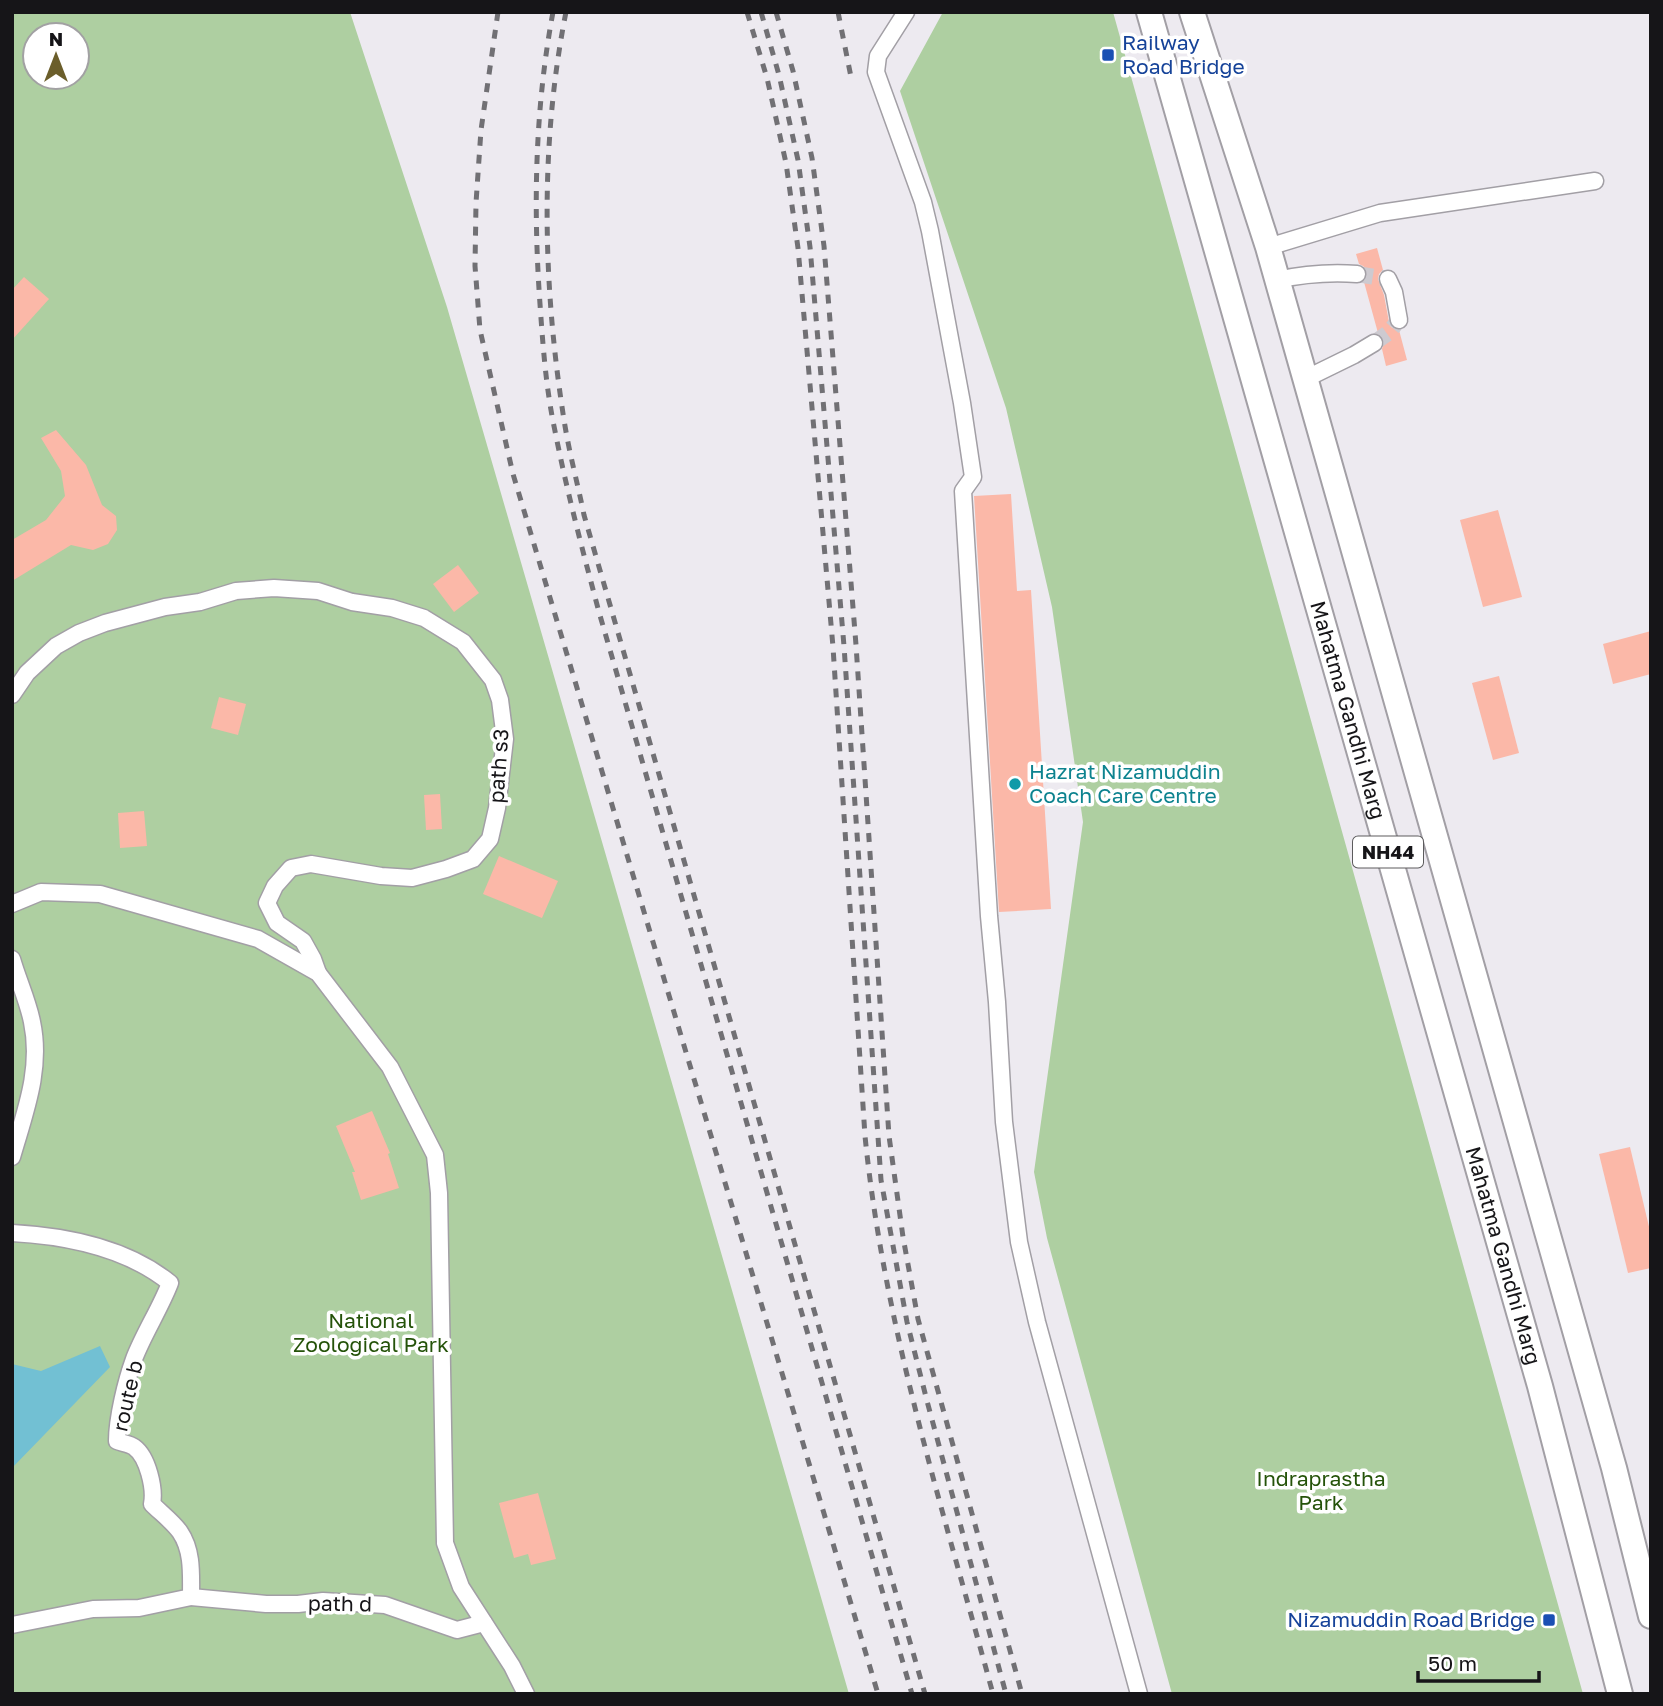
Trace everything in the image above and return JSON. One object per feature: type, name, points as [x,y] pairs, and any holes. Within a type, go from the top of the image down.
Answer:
[{"type":"highway","name":"Mahatma Gandhi Marg","points":[[1149,12],[1540,1386],[1620,1694]]},
{"type":"highway","points":[[1192,12],[1268,247],[1610,1455],[1651,1616]]},
{"type":"street","points":[[906,12],[878,56],[876,72],[923,202],[930,231],[962,403],[972,477],[964,491],[989,903],[1004,1122],[1019,1242],[1037,1322],[1139,1694]]},
{"type":"street","points":[[1268,247],[1380,214],[1595,181]]},
{"type":"street","points":[[1277,280],[1331,272],[1357,274]]},
{"type":"street","points":[[1388,279],[1394,292],[1399,320]]},
{"type":"street","points":[[1305,379],[1374,343]]},
{"type":"street","name":"path s3","points":[[12,695],[27,673],[56,646],[79,633],[165,607],[200,602],[236,592],[274,588],[318,592],[352,602],[392,608],[424,618],[463,642],[493,680],[500,700],[505,739],[498,808],[490,839],[473,859],[412,878],[381,876],[311,864],[291,868],[275,886],[267,904],[276,923],[303,941],[318,973]]},
{"type":"street","points":[[12,904],[41,892],[100,894],[258,939],[318,973],[390,1067],[435,1155],[439,1193],[445,1543],[461,1587],[512,1666],[526,1694]]},
{"type":"street","points":[[12,959],[32,1019],[36,1056],[32,1088],[12,1157]]},
{"type":"street","name":"route b","points":[[12,1233],[63,1238],[94,1246],[143,1265],[170,1283],[134,1360],[117,1441],[134,1447],[148,1466],[154,1494],[152,1504],[180,1532],[190,1553],[191,1597]]},
{"type":"street","points":[[12,1625],[93,1609],[139,1608],[191,1597]]},
{"type":"street","name":"path d","points":[[191,1597],[266,1604],[323,1601],[385,1605],[457,1630],[484,1623]]},
{"type":"green space","name":"National Zoological Park","points":[[12,12],[350,12],[447,307],[849,1694],[12,1694]]},
{"type":"green space","name":"Indraprastha Park","points":[[943,12],[1113,12],[1583,1694],[1172,1694],[1047,1238],[1034,1172],[1083,822],[1052,607],[1006,408],[900,91]]},
{"type":"water","points":[[100,1346],[110,1367],[12,1468],[12,1364],[41,1371]]},
{"type":"building","points":[[1377,248],[1383,270],[1378,279],[1389,322],[1391,327],[1399,330],[1407,360],[1386,366],[1382,349],[1383,337],[1378,333],[1364,282],[1367,270],[1359,264],[1356,254]]},
{"type":"building","points":[[24,277],[49,299],[12,340],[12,290]]},
{"type":"building","points":[[56,430],[86,465],[102,505],[116,516],[117,530],[108,544],[93,550],[71,545],[12,581],[12,540],[46,520],[65,496],[61,471],[41,438]]},
{"type":"building","name":"Hazrat Nizamuddin Coach Care Centre","points":[[1011,494],[1017,591],[1031,590],[1051,909],[999,912],[974,496]]},
{"type":"building","points":[[1498,510],[1522,597],[1483,607],[1460,520]]},
{"type":"building","points":[[458,565],[479,593],[454,612],[433,584]]},
{"type":"building","points":[[1651,631],[1651,674],[1613,684],[1603,644]]},
{"type":"building","points":[[1499,676],[1519,753],[1493,760],[1472,683]]},
{"type":"building","points":[[219,697],[246,704],[238,735],[211,728]]},
{"type":"building","points":[[440,794],[442,829],[426,830],[424,795]]},
{"type":"building","points":[[144,811],[147,846],[120,848],[118,813]]},
{"type":"building","points":[[499,856],[558,881],[542,918],[483,894]]},
{"type":"building","points":[[372,1111],[390,1153],[388,1154],[399,1188],[361,1200],[352,1172],[355,1172],[336,1126]]},
{"type":"building","points":[[1630,1147],[1651,1235],[1651,1268],[1628,1273],[1599,1154]]},
{"type":"building","points":[[538,1493],[556,1559],[531,1565],[528,1554],[514,1558],[499,1503]]},
{"type":"tunnel","points":[[1357,274],[1388,279]]},
{"type":"tunnel","points":[[1374,343],[1388,333],[1399,320]]},
{"type":"railway","points":[[498,12],[481,130],[476,203],[475,266],[480,330],[513,474],[878,1694]]},
{"type":"railway","points":[[553,12],[542,84],[536,194],[545,368],[560,454],[599,612],[912,1694]]},
{"type":"railway","points":[[566,12],[551,115],[547,219],[552,323],[569,448],[584,515],[925,1694]]},
{"type":"railway","points":[[747,12],[767,78],[786,163],[798,248],[833,647],[865,1136],[874,1207],[886,1277],[917,1417],[993,1694]]},
{"type":"railway","points":[[761,12],[779,75],[798,160],[810,247],[844,646],[881,1180],[907,1322],[1006,1694]]},
{"type":"railway","points":[[776,12],[793,71],[812,158],[824,246],[856,645],[889,1136],[903,1237],[918,1319],[1022,1694]]},
{"type":"railway","points":[[838,12],[852,82]]},
{"type":"place","name":"Railway Road Bridge","points":[[1108,55]]},
{"type":"place","name":"Hazrat Nizamuddin Coach Care Centre","points":[[1015,784]]},
{"type":"place","name":"Nizamuddin Road Bridge","points":[[1549,1620]]}]
